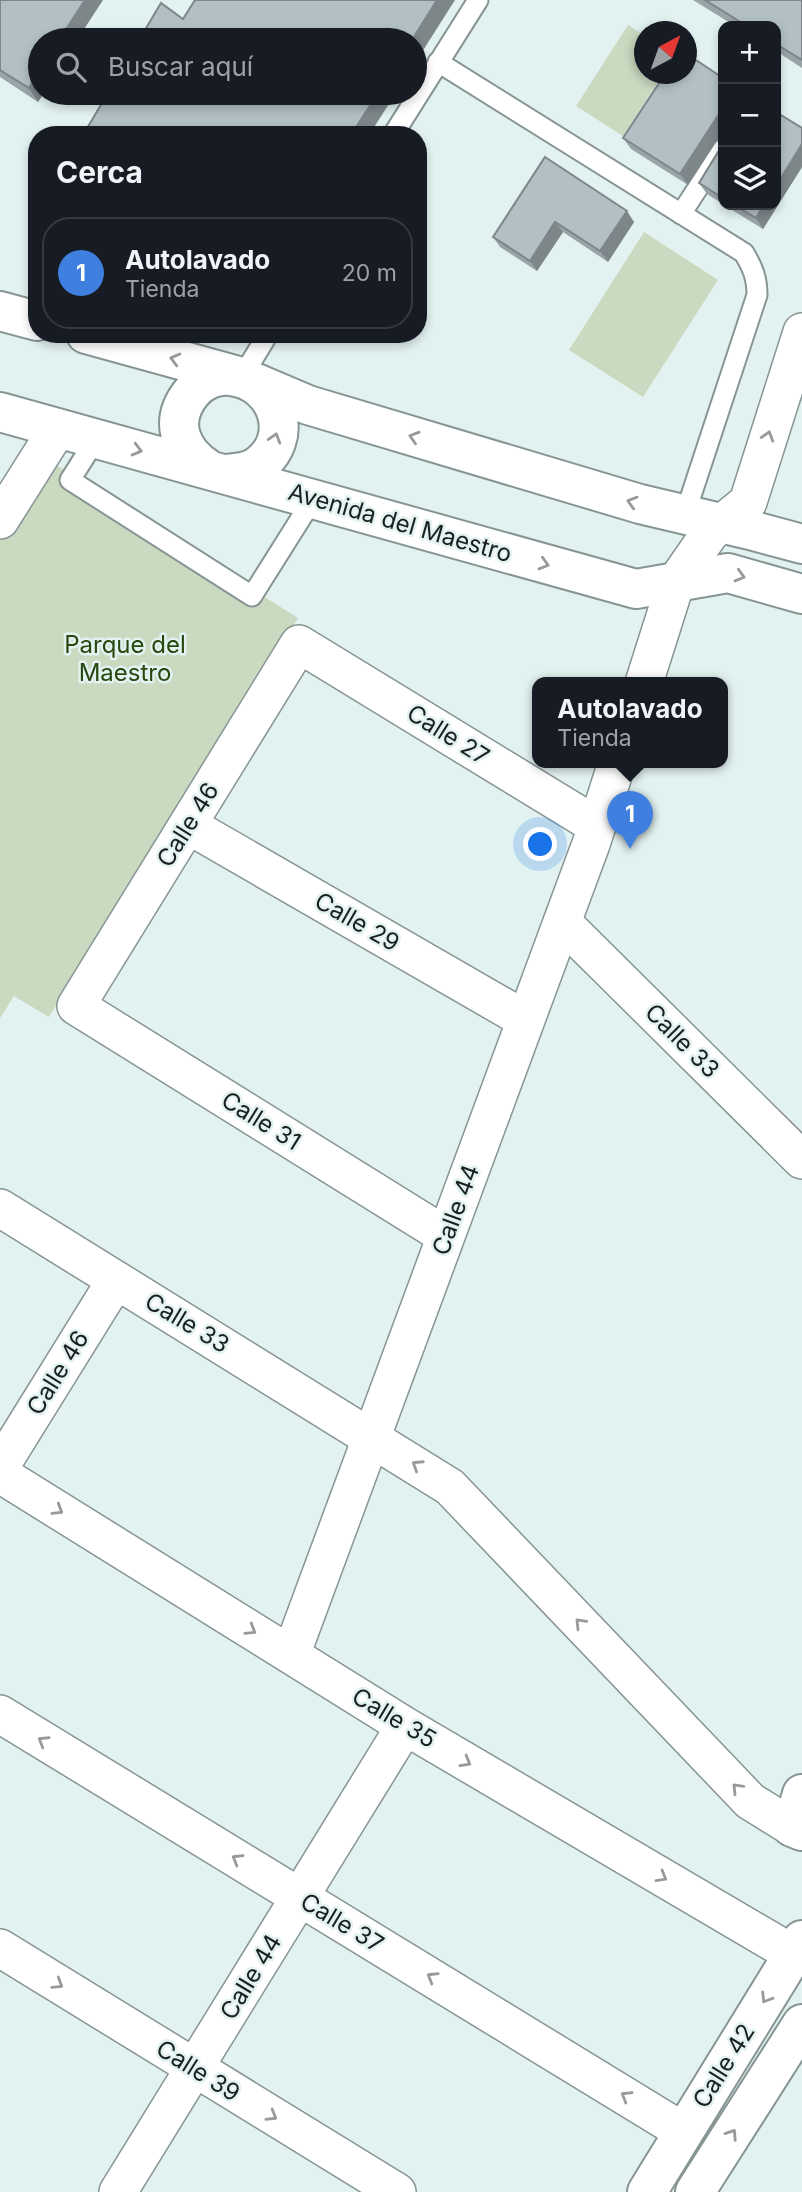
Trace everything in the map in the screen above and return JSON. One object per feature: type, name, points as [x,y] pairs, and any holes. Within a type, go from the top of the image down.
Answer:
[{"type":"street","points":[[0,311],[28,319]]},
{"type":"street","points":[[645,677],[676,582],[710,533],[748,502],[802,332]]},
{"type":"street","points":[[119,343],[242,377],[256,383],[268,394],[276,409],[278,425],[276,442],[267,456],[256,467],[241,473],[216,472],[195,461],[185,447],[180,432],[180,416],[185,401],[195,388],[209,379],[225,375],[242,377],[307,405],[640,504],[802,544]]},
{"type":"street","name":"Avenida del Maestro","points":[[0,412],[636,589],[728,573],[802,594]]},
{"type":"street","points":[[0,520],[58,428]]},
{"type":"street","name":"Calle 46","points":[[76,1006],[299,643]]},
{"type":"street","name":"Calle 27","points":[[299,643],[597,826]]},
{"type":"street","name":"Calle 44","points":[[291,1655],[562,922],[615,768]]},
{"type":"street","name":"Calle 29","points":[[188,825],[526,1020]]},
{"type":"street","name":"Calle 33","points":[[562,922],[802,1160]]},
{"type":"street","name":"Calle 31","points":[[76,1006],[446,1236]]},
{"type":"street","name":"Calle 33","points":[[0,1209],[373,1437]]},
{"type":"street","name":"Calle 46","points":[[0,1466],[116,1280]]},
{"type":"street","points":[[373,1437],[450,1487],[750,1801],[799,1817]]},
{"type":"street","name":"Calle 35","points":[[0,1474],[405,1726],[798,1947]]},
{"type":"street","name":"Calle 37","points":[[0,1714],[684,2132]]},
{"type":"street","name":"Calle 44","points":[[118,2192],[405,1726]]},
{"type":"street","name":"Calle 42","points":[[665,2186],[684,2132],[798,1947]]},
{"type":"street","name":"Calle 39","points":[[0,1948],[397,2192]]},
{"type":"street","name":"Calle 42","points":[[695,2192],[802,2024]]},
{"type":"lane","points":[[427,80],[478,0]]},
{"type":"lane","points":[[438,62],[744,253],[753,268],[757,295],[685,514]]},
{"type":"lane","points":[[399,126],[411,105]]},
{"type":"lane","points":[[681,214],[718,157]]},
{"type":"lane","points":[[242,377],[263,343]]},
{"type":"lane","points":[[96,439],[70,480],[252,596],[313,499]]},
{"type":"green space","points":[[628,25],[634,29],[634,84],[657,84],[623,136],[576,106]]},
{"type":"green space","points":[[644,232],[718,280],[643,397],[569,350]]},
{"type":"green space","name":"Parque del Maestro","points":[[48,460],[298,618],[49,1017],[14,996],[0,1018],[0,536]]},
{"type":"building","points":[[0,0],[85,0],[67,28],[28,28],[28,87],[0,70]]},
{"type":"building","points":[[195,0],[437,0],[420,28],[146,28],[161,3],[183,19]]},
{"type":"building","points":[[705,0],[802,0],[802,60],[781,47],[781,21],[739,21]]},
{"type":"building","points":[[697,61],[718,75],[718,116],[680,174],[623,138],[658,84],[697,84]]},
{"type":"building","points":[[101,105],[370,105],[357,126],[88,126]]},
{"type":"building","points":[[781,115],[802,128],[802,144],[781,178]]},
{"type":"building","points":[[718,152],[718,195],[699,183]]},
{"type":"building","points":[[545,157],[627,211],[600,251],[555,222],[530,261],[493,237]]},
{"type":"building","points":[[742,210],[761,210],[756,218]]},
{"type":"place","name":"Autolavado","points":[[630,849]]}]
